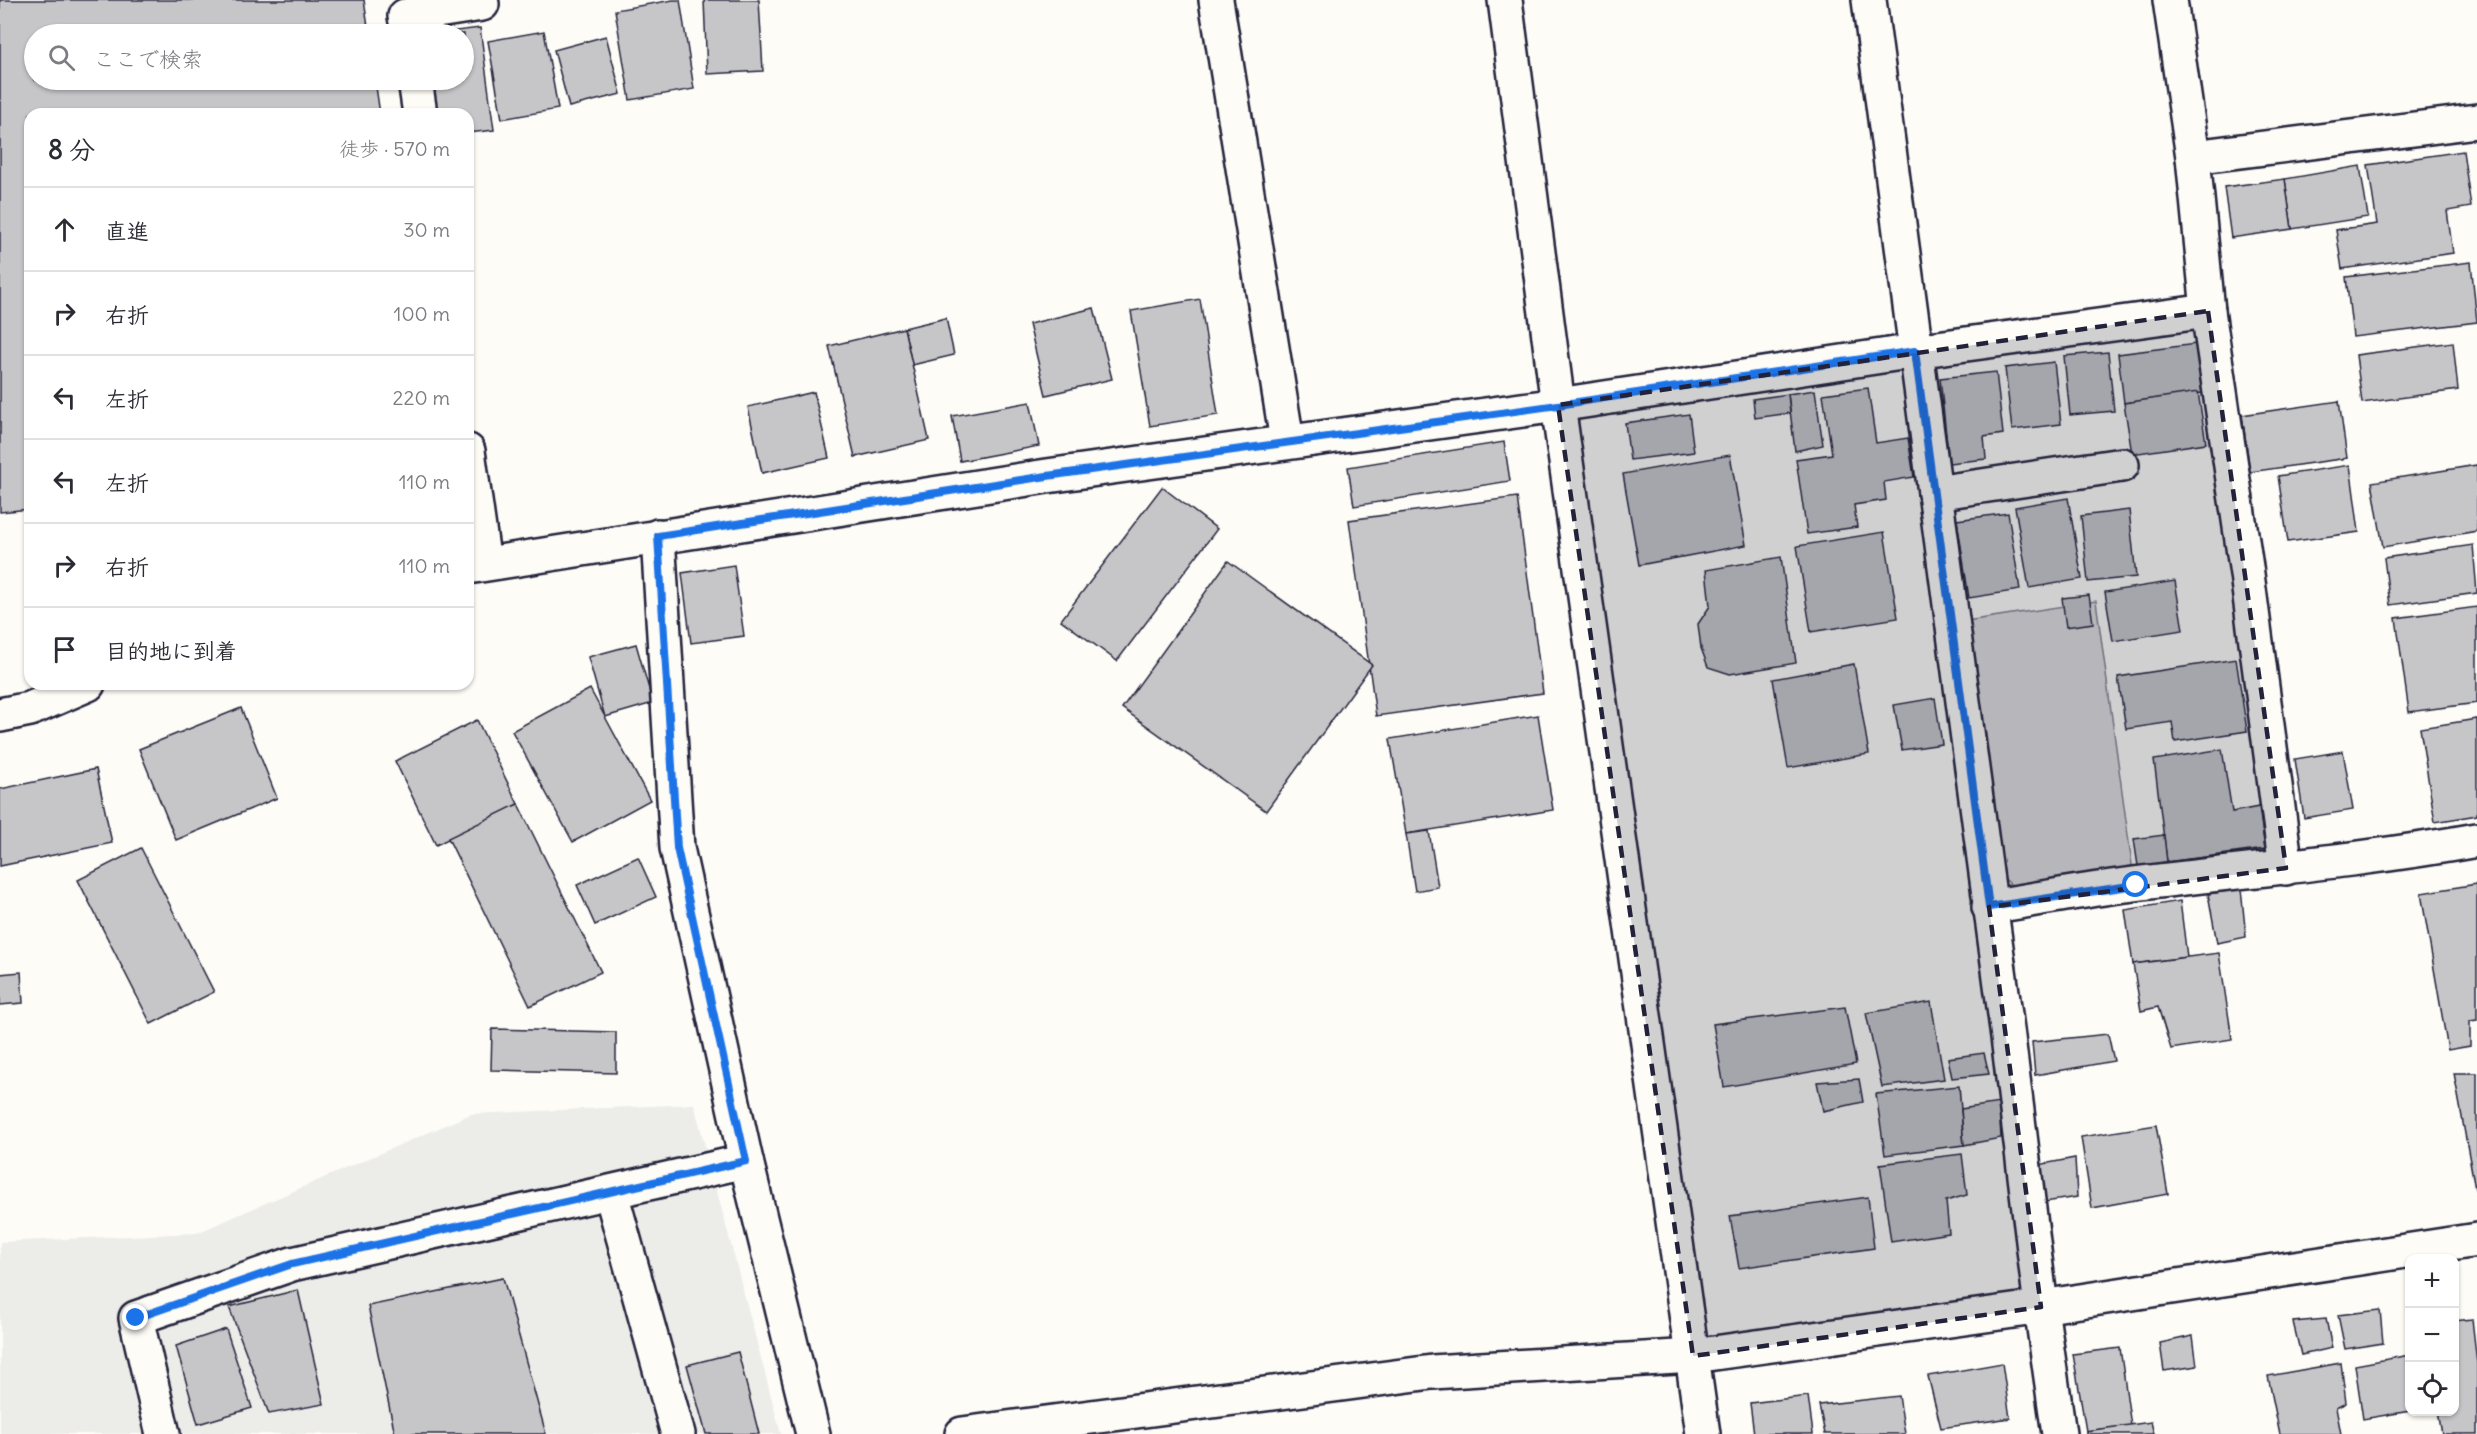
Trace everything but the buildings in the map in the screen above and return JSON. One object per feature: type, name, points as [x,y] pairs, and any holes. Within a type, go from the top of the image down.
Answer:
[{"type":"street","points":[[1216,0],[1287,441]]},
{"type":"street","points":[[1505,0],[1558,405],[1703,1434]]},
{"type":"street","points":[[1869,0],[2008,1037],[2041,1307],[2060,1434]]},
{"type":"street","points":[[2170,0],[2193,157],[2208,311],[2247,574],[2286,868]]},
{"type":"street","points":[[406,24],[405,16],[489,1]]},
{"type":"street","points":[[416,90],[419,108]]},
{"type":"street","points":[[2193,157],[2477,121]]},
{"type":"street","points":[[474,536],[476,565],[750,521],[1287,441],[1558,405],[1915,351],[2208,311]]},
{"type":"street","points":[[1935,493],[2122,465]]},
{"type":"street","points":[[658,536],[677,848],[746,1161],[813,1434]]},
{"type":"street","points":[[0,715],[30,709],[74,690]]},
{"type":"street","points":[[1989,907],[2112,887],[2286,868],[2417,851],[2477,840]]},
{"type":"street","points":[[163,1434],[136,1318],[292,1264],[746,1161]]},
{"type":"street","points":[[611,1193],[678,1434]]},
{"type":"street","points":[[962,1434],[1432,1372],[1692,1356],[2041,1307],[2477,1240]]},
{"type":"highlighted area","points":[[2208,311],[2286,868],[1989,907],[2041,1307],[1693,1356],[1558,405]]},
{"type":"shaded area","points":[[2096,601],[2133,872],[2016,889],[1999,874],[1967,621]]},
{"type":"shaded area","points":[[694,1104],[781,1434],[0,1434],[0,1242],[197,1233],[471,1114]]},
{"type":"route","points":[[136,1318],[292,1264],[746,1161],[677,848],[658,536],[1047,476],[1558,405],[1915,351],[1989,907],[2136,885]]}]
